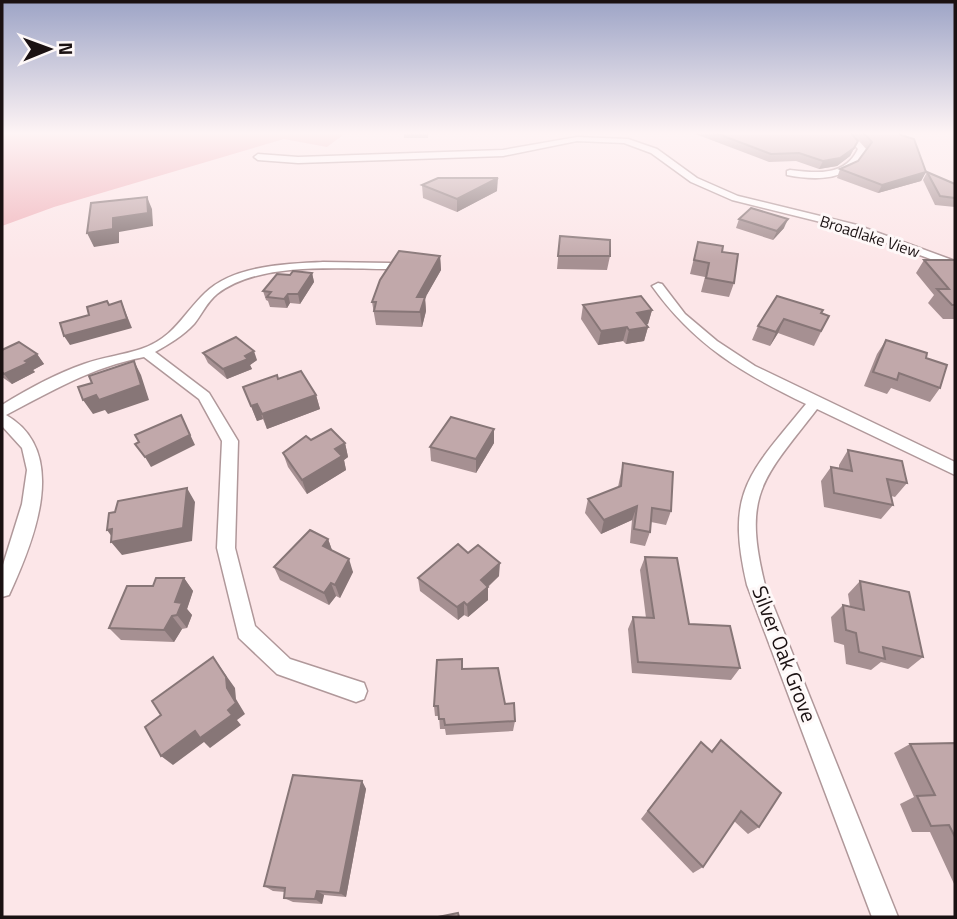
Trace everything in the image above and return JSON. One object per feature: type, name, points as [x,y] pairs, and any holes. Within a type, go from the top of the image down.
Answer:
[{"type":"street","name":"Broadlake View","points":[[687,175],[735,198],[853,227],[955,265]]},
{"type":"street","points":[[805,175],[822,177],[827,175]]},
{"type":"street","points":[[2,411],[94,364],[146,352],[184,327],[211,293],[226,283],[256,274],[303,267],[390,266]]},
{"type":"street","points":[[658,286],[674,312],[701,337],[744,366],[921,450],[955,470]]},
{"type":"street","points":[[146,352],[204,396],[230,441],[226,548],[246,631],[284,667],[356,691]]},
{"type":"street","name":"Silver Oak Grove","points":[[816,401],[755,482],[745,512],[744,535],[756,585],[885,917]]},
{"type":"street","points":[[2,419],[11,425],[33,453],[36,477],[11,568],[2,589]]},
{"type":"shaded area","points":[[2,175],[163,175],[54,207],[2,226]]},
{"type":"building","points":[[855,175],[916,175],[882,185]]},
{"type":"building","points":[[929,175],[955,184],[955,198],[940,196]]},
{"type":"building","points":[[438,178],[498,178],[457,199],[422,185]]},
{"type":"building","points":[[147,197],[148,213],[113,218],[113,229],[87,233],[91,203]]},
{"type":"building","points":[[751,208],[788,219],[777,231],[739,219]]},
{"type":"building","points":[[560,236],[610,240],[610,256],[558,256]]},
{"type":"building","points":[[698,242],[723,246],[722,252],[738,254],[734,283],[706,278],[709,263],[694,260]]},
{"type":"building","points":[[399,251],[440,256],[417,297],[425,297],[420,312],[374,311],[376,302],[372,302],[380,280]]},
{"type":"building","points":[[924,260],[955,260],[955,305],[937,289],[949,289]]},
{"type":"building","points":[[293,271],[312,273],[298,294],[288,294],[284,299],[267,297],[271,292],[263,291],[277,274],[290,275]]},
{"type":"building","points":[[641,296],[652,310],[637,313],[648,327],[601,331],[583,305]]},
{"type":"building","points":[[777,296],[823,310],[821,313],[829,316],[821,331],[784,319],[776,332],[758,326]]},
{"type":"building","points":[[107,301],[109,305],[121,301],[127,319],[64,336],[60,323],[89,315],[87,307]]},
{"type":"building","points":[[236,337],[254,351],[245,356],[248,359],[223,369],[203,353]]},
{"type":"building","points":[[886,340],[927,353],[926,358],[947,365],[940,388],[899,373],[897,380],[873,372]]},
{"type":"building","points":[[19,342],[37,354],[25,361],[28,363],[4,374],[2,350]]},
{"type":"building","points":[[134,361],[141,385],[99,400],[96,395],[83,400],[78,387],[92,383],[89,376]]},
{"type":"building","points":[[301,371],[316,395],[262,414],[257,404],[251,406],[243,387],[277,375],[278,379]]},
{"type":"building","points":[[181,415],[190,435],[145,457],[135,444],[139,442],[135,435]]},
{"type":"building","points":[[451,417],[494,429],[476,459],[430,447]]},
{"type":"building","points":[[331,429],[345,443],[335,449],[342,456],[302,480],[283,453],[306,436],[311,440]]},
{"type":"building","points":[[848,450],[902,461],[907,483],[887,479],[893,505],[834,493],[831,467],[852,471]]},
{"type":"building","points":[[623,463],[673,472],[671,511],[652,508],[650,532],[634,529],[637,506],[604,520],[588,499],[621,486]]},
{"type":"building","points":[[187,488],[183,528],[111,542],[112,529],[107,530],[109,513],[115,512],[118,501]]},
{"type":"building","points":[[310,530],[328,539],[323,546],[349,559],[335,585],[331,583],[324,593],[274,567]]},
{"type":"building","points":[[458,544],[468,553],[478,545],[500,563],[481,580],[488,587],[467,605],[464,602],[457,607],[418,578]]},
{"type":"building","points":[[645,557],[677,558],[689,624],[730,626],[740,668],[638,662],[633,617],[654,618]]},
{"type":"building","points":[[156,578],[184,578],[175,602],[182,603],[177,615],[172,616],[164,630],[109,628],[127,586],[153,586]]},
{"type":"building","points":[[860,581],[909,592],[923,657],[883,647],[885,659],[859,652],[856,633],[846,630],[843,605],[864,610]]},
{"type":"building","points":[[213,657],[226,677],[227,688],[236,703],[228,710],[232,715],[200,738],[195,731],[161,756],[145,727],[161,715],[152,701]]},
{"type":"building","points":[[462,659],[462,669],[498,668],[505,704],[514,703],[515,721],[445,725],[444,719],[439,719],[438,706],[434,706],[437,660]]},
{"type":"building","points":[[721,740],[781,793],[759,827],[741,811],[703,867],[648,811],[701,742],[712,752]]},
{"type":"building","points":[[955,743],[955,837],[949,825],[931,826],[917,796],[935,795],[910,744]]},
{"type":"building","points":[[293,775],[362,781],[340,893],[317,891],[315,899],[284,898],[285,888],[264,886]]},
{"type":"building","points":[[458,913],[459,917],[438,917]]}]
